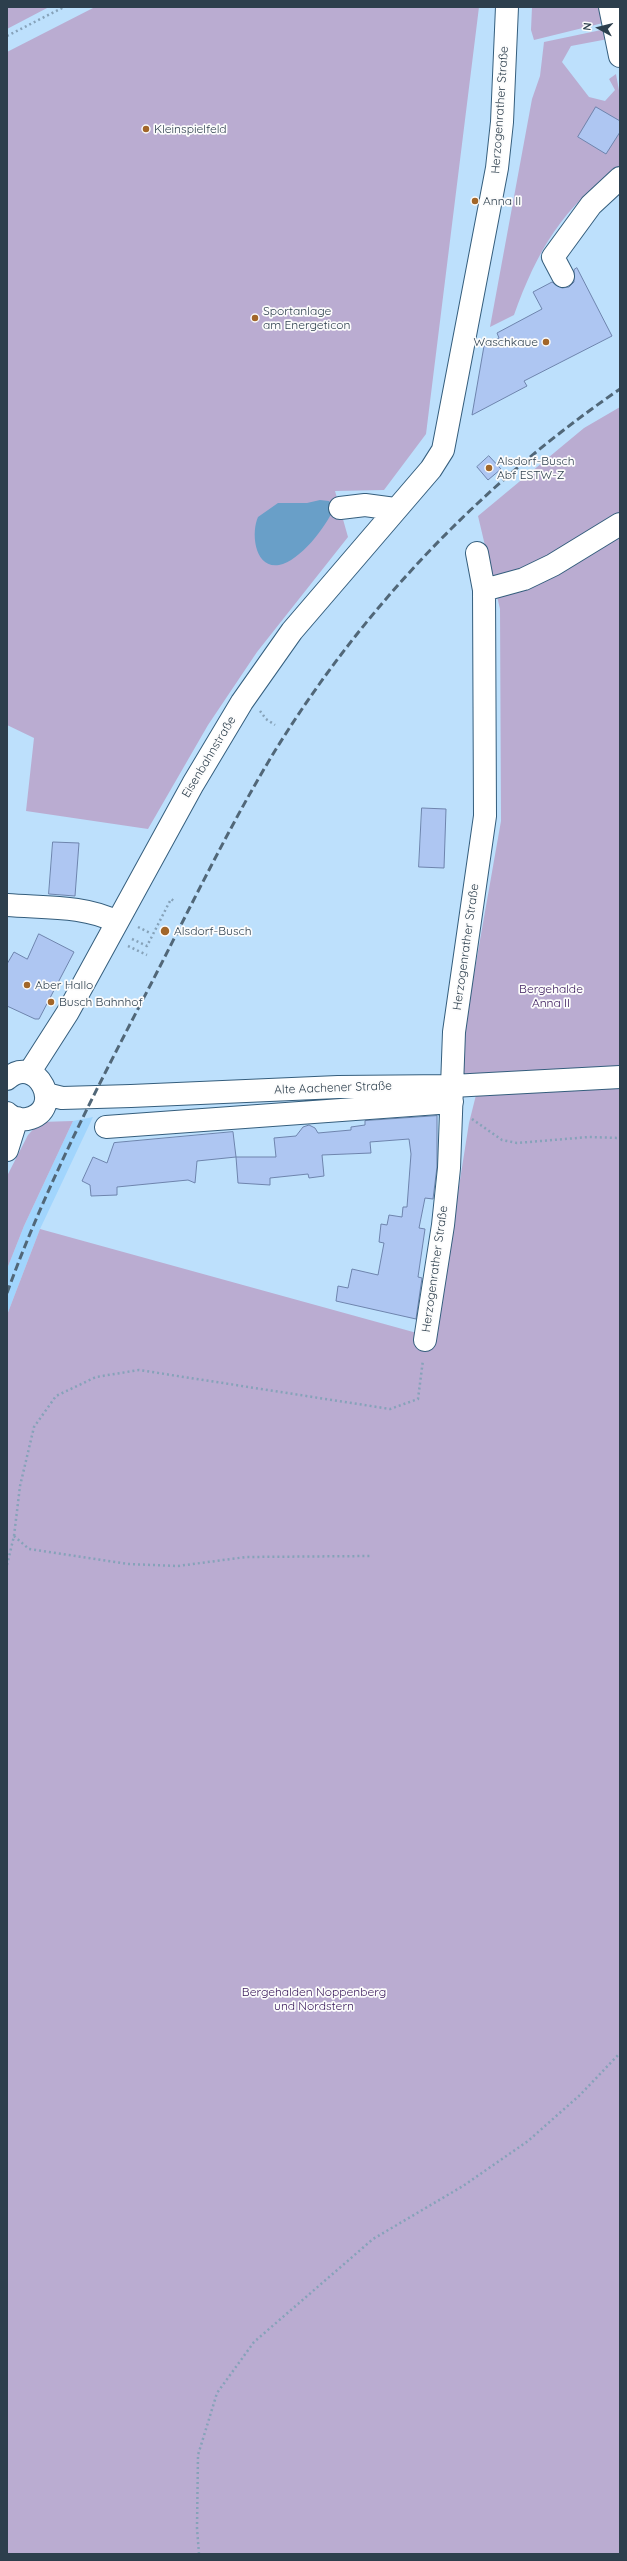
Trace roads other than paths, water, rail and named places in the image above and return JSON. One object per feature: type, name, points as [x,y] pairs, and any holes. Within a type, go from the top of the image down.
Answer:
[{"type":"street","name":"Herzogenrather Straße","points":[[431,468],[443,450],[497,168],[502,122],[507,7]]},
{"type":"street","points":[[610,7],[620,56]]},
{"type":"street","points":[[563,276],[553,257],[590,205],[620,178]]},
{"type":"street","name":"Eisenbahnstraße","points":[[29,1073],[68,1012],[123,934],[193,784],[242,702],[292,631],[431,468]]},
{"type":"street","points":[[340,508],[365,505],[395,509]]},
{"type":"street","points":[[484,590],[524,580],[620,524]]},
{"type":"street","name":"Herzogenrather Straße","points":[[425,1340],[443,1225],[452,1094],[454,1032],[485,816],[484,590],[477,553]]},
{"type":"street","points":[[12,905],[68,909],[106,917],[123,934]]},
{"type":"street","points":[[7,1079],[15,1073],[29,1073],[41,1081],[46,1094],[43,1109],[38,1114],[24,1119],[12,1116],[13,1136],[7,1150]]},
{"type":"street","name":"Alte Aachener Straße","points":[[106,1127],[620,1077]]},
{"type":"street","name":"Alte Aachener Straße","points":[[46,1094],[62,1098],[338,1086],[452,1094]]},
{"type":"railway","points":[[7,1293],[22,1253],[56,1173],[113,1057],[241,809],[273,754],[308,701],[345,649],[385,600],[427,553],[472,508],[519,466],[569,426],[620,389]]},
{"type":"place","name":"Kleinspielfeld","points":[[146,129]]},
{"type":"place","name":"Anna II","points":[[475,201]]},
{"type":"place","name":"Sportanlage am Energeticon","points":[[255,318]]},
{"type":"place","name":"Waschkaue","points":[[546,342]]},
{"type":"place","name":"Alsdorf-Busch Abf ESTW-Z","points":[[489,468]]},
{"type":"place","name":"Alsdorf-Busch","points":[[165,931]]},
{"type":"place","name":"Aber Hallo","points":[[27,985]]},
{"type":"place","name":"Busch Bahnhof","points":[[51,1002]]},
{"type":"park label","name":"Bergehalde Anna II","points":[[551,996]]},
{"type":"park label","name":"Bergehalden Noppenberg und Nordstern","points":[[314,1999]]}]
